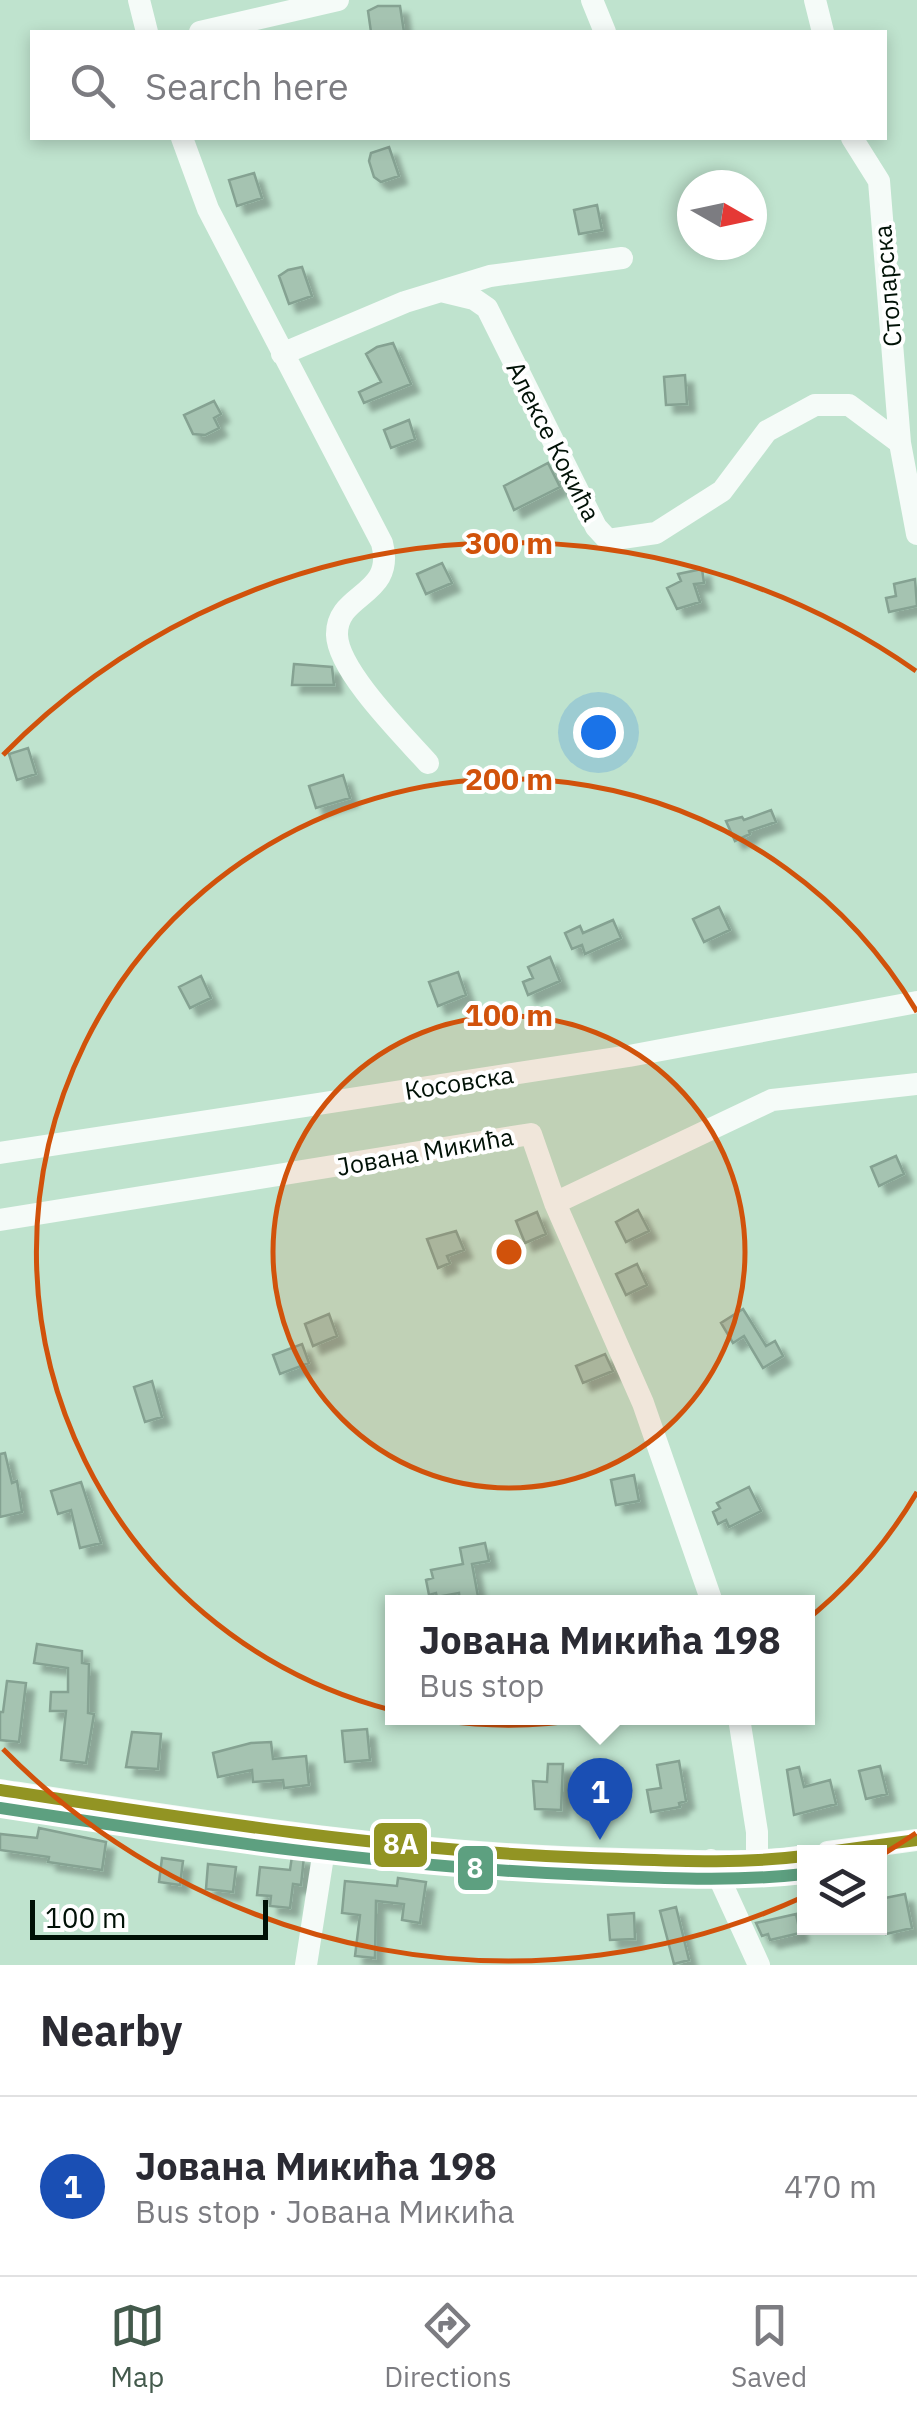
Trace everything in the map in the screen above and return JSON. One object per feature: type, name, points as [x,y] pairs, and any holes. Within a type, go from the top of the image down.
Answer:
[{"type":"street","points":[[138,0],[147,30]]},
{"type":"street","points":[[209,30],[338,0]]},
{"type":"street","points":[[592,0],[604,30]]},
{"type":"street","points":[[815,0],[822,30]]},
{"type":"street","points":[[183,140],[208,209],[382,543],[386,558],[383,574],[339,620],[337,637],[342,653],[375,706],[428,762]]},
{"type":"street","name":"Столарска","points":[[853,140],[878,181],[900,443]]},
{"type":"street","points":[[282,354],[344,326],[490,276],[622,258]]},
{"type":"street","name":"Алексе Кокића","points":[[441,291],[474,299],[487,308],[596,527],[608,540],[656,532],[722,491],[767,432],[815,405],[849,404],[900,443]]},
{"type":"street","points":[[900,443],[917,534]]},
{"type":"street","name":"Косовска","points":[[0,1154],[628,1056],[917,1002]]},
{"type":"street","points":[[555,1203],[772,1100],[917,1084]]},
{"type":"street","name":"Јована Микића","points":[[0,1220],[531,1134],[555,1203],[643,1403],[710,1595]]},
{"type":"street","points":[[740,1725],[757,1832],[756,1859]]},
{"type":"street","points":[[0,1790],[326,1837],[483,1853],[710,1860],[797,1856]]},
{"type":"street","points":[[306,1965],[326,1837]]},
{"type":"street","points":[[880,1845],[917,1840]]},
{"type":"street","points":[[710,1860],[759,1965]]},
{"type":"building","points":[[378,6],[400,6],[404,30],[371,30],[368,11]]},
{"type":"building","points":[[389,147],[399,176],[381,182],[374,177],[369,161],[371,153]]},
{"type":"building","points":[[254,173],[262,198],[237,206],[229,180]]},
{"type":"building","points":[[597,205],[602,230],[579,234],[574,210]]},
{"type":"building","points":[[302,267],[312,296],[289,304],[279,276]]},
{"type":"building","points":[[393,343],[411,384],[364,403],[359,392],[381,382],[366,354]]},
{"type":"building","points":[[685,375],[687,404],[666,405],[664,377]]},
{"type":"building","points":[[214,401],[221,414],[214,418],[219,428],[205,435],[193,434],[184,415]]},
{"type":"building","points":[[409,420],[415,439],[391,448],[384,430]]},
{"type":"building","points":[[548,463],[560,487],[514,510],[504,486]]},
{"type":"building","points":[[442,563],[452,583],[426,594],[417,574]]},
{"type":"building","points":[[702,569],[704,583],[694,584],[700,602],[677,609],[667,588],[681,581],[678,574]]},
{"type":"building","points":[[915,579],[917,606],[889,612],[886,598],[896,596],[894,584]]},
{"type":"building","points":[[294,664],[332,667],[334,685],[292,685]]},
{"type":"building","points":[[28,748],[36,774],[17,780],[9,754]]},
{"type":"building","points":[[343,775],[350,798],[316,808],[309,786]]},
{"type":"building","points":[[771,810],[776,822],[749,831],[750,834],[735,841],[726,821],[742,817],[744,820]]},
{"type":"building","points":[[719,907],[730,930],[704,942],[693,919]]},
{"type":"building","points":[[613,920],[621,938],[585,954],[582,945],[572,949],[565,933],[580,926],[583,933]]},
{"type":"building","points":[[550,957],[560,981],[528,995],[523,982],[533,978],[528,967]]},
{"type":"building","points":[[458,972],[466,995],[438,1006],[429,982]]},
{"type":"building","points":[[201,976],[211,998],[190,1008],[179,987]]},
{"type":"building","points":[[896,1156],[904,1174],[879,1186],[871,1167]]},
{"type":"building","points":[[638,1210],[649,1231],[626,1242],[616,1222]]},
{"type":"building","points":[[537,1212],[546,1234],[525,1243],[516,1221]]},
{"type":"building","points":[[456,1231],[464,1250],[447,1256],[450,1263],[438,1268],[427,1239]]},
{"type":"building","points":[[637,1264],[647,1285],[626,1295],[616,1274]]},
{"type":"building","points":[[743,1309],[766,1346],[775,1341],[783,1356],[763,1368],[744,1336],[733,1343],[721,1323]]},
{"type":"building","points":[[329,1314],[337,1336],[313,1346],[305,1324]]},
{"type":"building","points":[[302,1344],[309,1363],[280,1374],[273,1355]]},
{"type":"building","points":[[605,1354],[613,1371],[583,1383],[576,1366]]},
{"type":"building","points":[[152,1381],[162,1417],[145,1422],[134,1387]]},
{"type":"building","points":[[5,1453],[12,1483],[17,1481],[22,1512],[0,1517],[0,1454]]},
{"type":"building","points":[[634,1475],[639,1501],[616,1505],[611,1480]]},
{"type":"building","points":[[81,1482],[101,1543],[80,1548],[71,1510],[58,1514],[51,1491]]},
{"type":"building","points":[[749,1487],[761,1511],[729,1527],[726,1520],[718,1524],[713,1512],[720,1508],[717,1503]]},
{"type":"building","points":[[485,1543],[489,1561],[472,1564],[478,1595],[429,1595],[426,1580],[433,1578],[431,1570],[463,1564],[460,1548]]},
{"type":"building","points":[[37,1644],[82,1651],[82,1663],[89,1664],[88,1713],[94,1714],[86,1763],[61,1760],[66,1711],[50,1711],[51,1692],[68,1692],[68,1668],[34,1663]]},
{"type":"building","points":[[7,1681],[26,1683],[19,1742],[0,1740],[0,1712]]},
{"type":"building","points":[[367,1729],[370,1760],[345,1762],[342,1731]]},
{"type":"building","points":[[132,1732],[161,1734],[158,1769],[126,1767]]},
{"type":"building","points":[[271,1742],[273,1759],[306,1756],[309,1785],[284,1788],[283,1780],[253,1782],[252,1770],[218,1777],[213,1753]]},
{"type":"building","points":[[679,1761],[686,1801],[679,1803],[680,1807],[651,1812],[647,1790],[661,1788],[657,1765]]},
{"type":"building","points":[[548,1764],[563,1764],[561,1810],[535,1809],[533,1781],[547,1782]]},
{"type":"building","points":[[880,1766],[887,1794],[866,1799],[859,1771]]},
{"type":"building","points":[[799,1767],[804,1787],[830,1780],[836,1804],[794,1815],[787,1770]]},
{"type":"building","points":[[39,1828],[106,1842],[102,1870],[0,1850],[0,1834],[37,1838]]},
{"type":"building","points":[[292,1856],[304,1857],[301,1885],[293,1884],[290,1908],[270,1906],[271,1896],[257,1895],[260,1867],[290,1870]]},
{"type":"building","points":[[162,1858],[183,1861],[180,1885],[159,1882]]},
{"type":"building","points":[[208,1864],[236,1867],[233,1892],[206,1889]]},
{"type":"building","points":[[398,1878],[426,1882],[420,1923],[402,1920],[404,1904],[376,1901],[375,1958],[355,1956],[360,1915],[342,1913],[345,1881],[397,1886]]},
{"type":"building","points":[[905,1894],[912,1928],[887,1934],[887,1898]]},
{"type":"building","points":[[676,1907],[689,1960],[674,1964],[660,1911]]},
{"type":"building","points":[[634,1913],[635,1939],[610,1940],[608,1915]]},
{"type":"building","points":[[796,1914],[797,1934],[770,1940],[768,1934],[762,1936],[756,1923]]},
{"type":"transit line","name":"8A","points":[[0,1790],[221,1823],[442,1849],[671,1861],[797,1857]]},
{"type":"transit line","name":"8","points":[[0,1808],[221,1841],[442,1866],[671,1878],[797,1875]]},
{"type":"transit line","name":"8A","points":[[880,1845],[917,1840]]},
{"type":"place","name":"Јована Микића 198","points":[[600,1840]]}]
